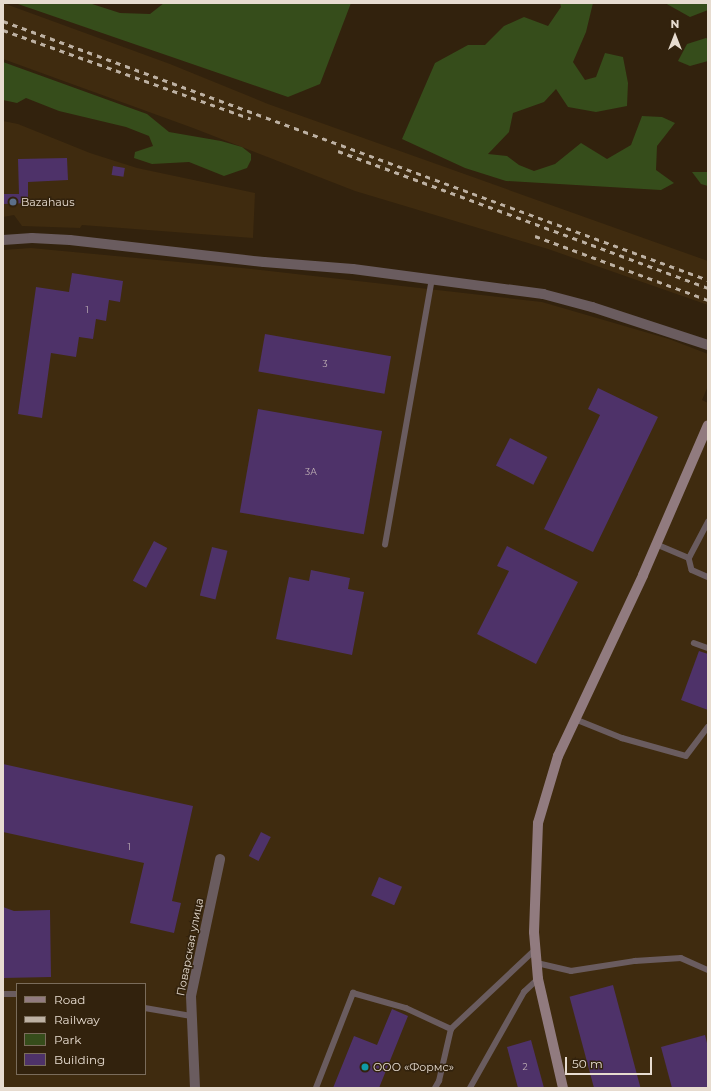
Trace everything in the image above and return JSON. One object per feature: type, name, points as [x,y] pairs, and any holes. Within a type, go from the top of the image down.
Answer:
[{"type":"street","points":[[3,240],[32,238],[70,240],[432,278],[543,294],[592,307],[708,345]]},
{"type":"street","points":[[563,1088],[538,979],[534,884],[538,823],[558,756],[656,544],[708,425]]},
{"type":"street","name":"Поварская улица","points":[[195,1088],[191,996],[220,859]]},
{"type":"lane","points":[[385,545],[432,278]]},
{"type":"lane","points":[[708,522],[688,558],[692,570],[708,576]]},
{"type":"lane","points":[[656,544],[688,558]]},
{"type":"lane","points":[[694,643],[708,648]]},
{"type":"lane","points":[[575,719],[622,738],[686,756],[708,727]]},
{"type":"lane","points":[[435,1088],[439,1081],[451,1029],[536,949]]},
{"type":"lane","points":[[537,963],[571,971],[635,961],[681,958],[708,970]]},
{"type":"lane","points":[[470,1088],[524,992],[538,979]]},
{"type":"lane","points":[[316,1088],[353,993],[406,1008],[451,1029]]},
{"type":"lane","points":[[3,994],[16,994]]},
{"type":"lane","points":[[146,1008],[192,1016]]},
{"type":"shaded area","points":[[3,3],[170,64],[268,104],[708,261],[708,305],[548,249],[355,191],[193,128],[3,59]]},
{"type":"shaded area","points":[[3,121],[18,124],[90,153],[137,168],[255,193],[253,238],[82,225],[80,228],[22,226],[14,215],[3,217]]},
{"type":"shaded area","points":[[31,248],[242,268],[542,302],[669,339],[708,354],[708,386],[702,400],[708,403],[708,1088],[3,1088],[3,250]]},
{"type":"green space","points":[[15,3],[89,3],[120,13],[150,14],[164,3],[351,3],[320,84],[288,97]]},
{"type":"green space","points":[[560,3],[593,3],[586,32],[573,62],[585,80],[596,77],[605,53],[623,57],[628,83],[627,106],[596,112],[568,107],[556,89],[544,102],[513,113],[509,132],[488,154],[507,156],[519,165],[534,171],[555,164],[581,143],[607,159],[631,145],[642,116],[662,117],[675,123],[657,146],[656,170],[674,183],[661,190],[506,181],[465,168],[402,139],[435,63],[468,45],[485,45],[504,26],[524,17],[548,26],[561,7]]},
{"type":"green space","points":[[665,3],[708,3],[708,10],[690,17]]},
{"type":"green space","points":[[706,38],[708,39],[708,61],[690,66],[678,61],[687,44]]},
{"type":"green space","points":[[3,62],[147,114],[169,132],[221,141],[242,147],[251,154],[251,160],[247,168],[224,176],[189,162],[152,164],[134,158],[135,152],[153,146],[149,136],[126,127],[59,111],[26,98],[17,103],[3,100]]},
{"type":"green space","points":[[692,172],[708,172],[708,186],[701,184]]},
{"type":"building","points":[[67,158],[68,180],[28,182],[28,203],[3,204],[3,194],[19,194],[18,159]]},
{"type":"building","points":[[113,166],[125,168],[123,177],[112,175]]},
{"type":"building","points":[[72,273],[123,281],[120,302],[109,300],[106,321],[96,319],[93,339],[79,337],[76,357],[51,353],[42,418],[18,414],[36,287],[69,292]]},
{"type":"building","points":[[265,334],[391,356],[384,394],[258,371]]},
{"type":"building","points":[[598,388],[658,417],[593,552],[544,529],[600,415],[588,409]]},
{"type":"building","points":[[258,409],[382,431],[364,534],[240,512]]},
{"type":"building","points":[[510,438],[547,457],[533,485],[496,466]]},
{"type":"building","points":[[154,541],[167,548],[146,588],[133,581]]},
{"type":"building","points":[[507,546],[578,582],[536,664],[477,634],[509,571],[497,566]]},
{"type":"building","points":[[212,547],[228,551],[215,599],[200,596]]},
{"type":"building","points":[[311,570],[350,578],[348,589],[364,592],[352,655],[276,639],[289,577],[309,581]]},
{"type":"building","points":[[699,651],[708,654],[708,710],[681,700]]},
{"type":"building","points":[[3,764],[193,806],[172,901],[181,903],[174,933],[130,923],[144,863],[3,832]]},
{"type":"building","points":[[261,832],[271,837],[259,861],[249,856]]},
{"type":"building","points":[[379,877],[402,887],[394,905],[371,895]]},
{"type":"building","points":[[3,907],[14,911],[50,910],[51,977],[3,978]]},
{"type":"building","points":[[613,985],[640,1087],[594,1088],[570,997]]},
{"type":"building","name":"ООО «Формс»","points":[[392,1009],[408,1016],[379,1088],[333,1088],[354,1036],[377,1045]]},
{"type":"building","points":[[705,1035],[708,1047],[708,1088],[672,1088],[661,1047]]},
{"type":"building","points":[[531,1040],[544,1088],[518,1088],[507,1047]]},
{"type":"railway","points":[[3,21],[708,280]]},
{"type":"railway","points":[[3,30],[251,119]]},
{"type":"railway","points":[[338,151],[708,288]]},
{"type":"railway","points":[[535,236],[708,300]]},
{"type":"place","name":"Bazahaus","points":[[13,202]]},
{"type":"place","name":"ООО «Формс»","points":[[365,1067]]}]
